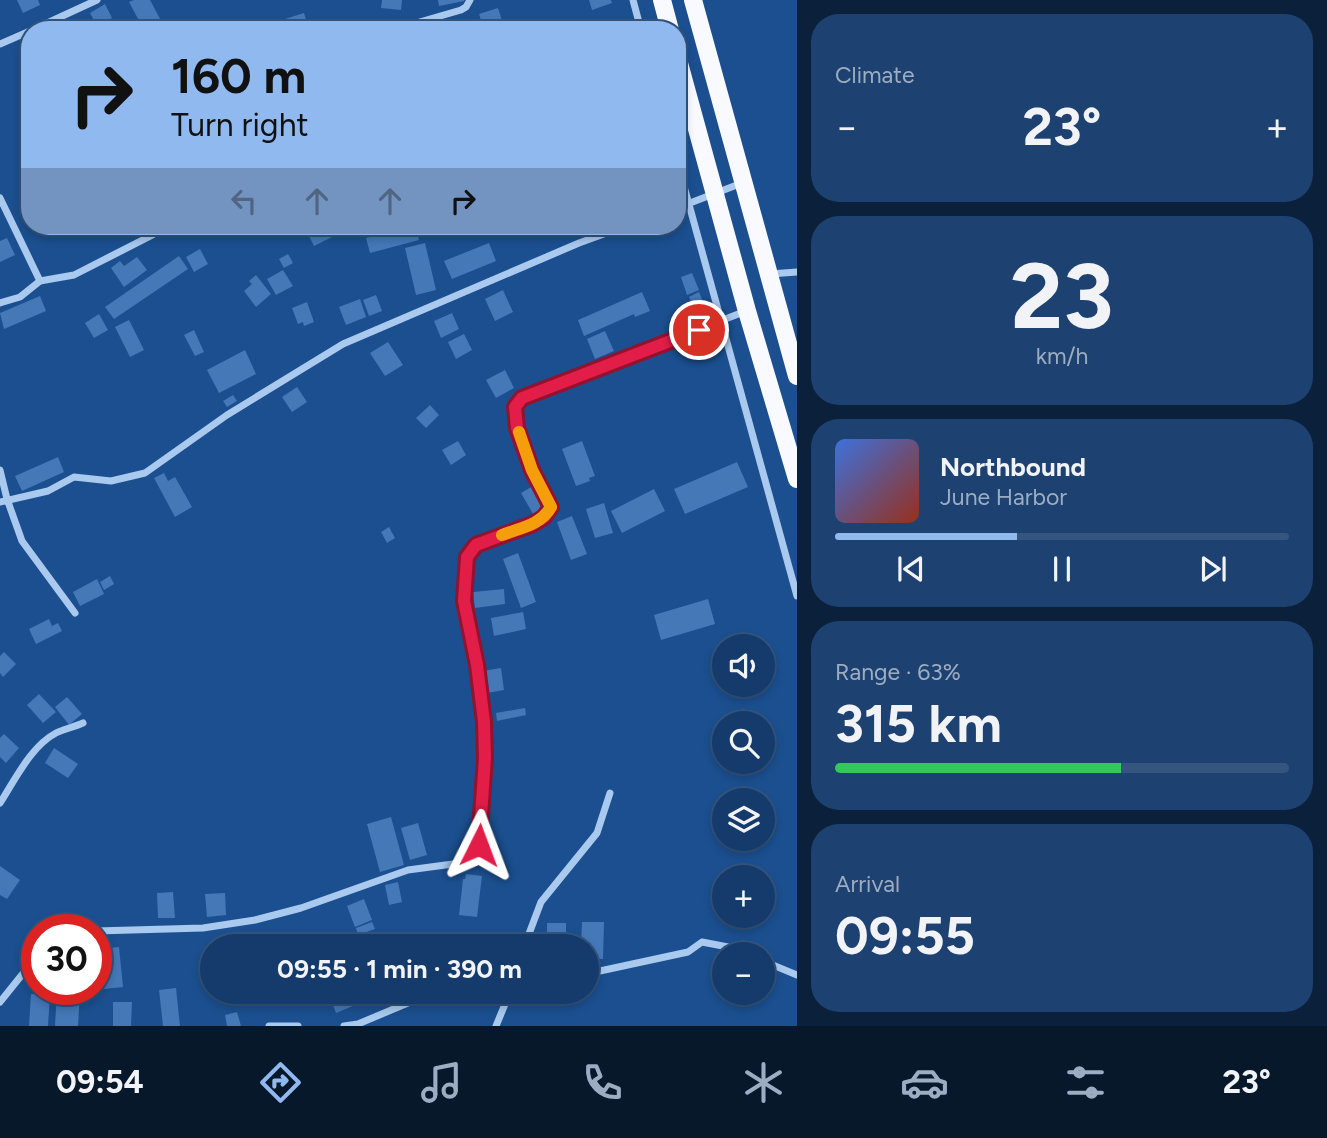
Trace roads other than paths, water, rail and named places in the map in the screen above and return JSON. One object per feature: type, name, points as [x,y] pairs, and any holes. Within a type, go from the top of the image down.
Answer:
[{"type":"highway","points":[[662,0],[668,21]]},
{"type":"highway","points":[[693,0],[797,376]]},
{"type":"highway","points":[[686,89],[747,311],[797,479]]},
{"type":"street","points":[[51,21],[97,0]]},
{"type":"street","points":[[422,21],[466,7],[470,0]]},
{"type":"street","points":[[633,0],[639,21]]},
{"type":"street","points":[[0,44],[21,35]]},
{"type":"street","points":[[686,205],[743,183]]},
{"type":"street","points":[[686,193],[797,596]]},
{"type":"street","points":[[0,198],[40,281]]},
{"type":"street","points":[[0,303],[20,296],[40,281],[74,275],[152,235]]},
{"type":"street","points":[[3,500],[48,491],[75,477],[110,481],[145,473],[228,415],[343,344],[601,235]]},
{"type":"street","points":[[768,275],[797,272]]},
{"type":"street","points":[[112,931],[203,928],[255,920],[301,908],[408,870],[468,862],[476,856],[485,758],[477,665],[464,601],[467,557],[476,545],[533,524],[544,517],[551,507],[532,470],[517,428],[516,404],[522,398],[747,311]]},
{"type":"street","points":[[0,470],[3,500],[29,552],[75,613]]},
{"type":"street","points":[[0,803],[33,753],[42,744],[54,734],[83,723]]},
{"type":"street","points":[[529,934],[541,902],[597,833],[610,793]]},
{"type":"street","points":[[599,971],[688,952],[702,942],[712,944]]},
{"type":"street","points":[[775,966],[797,975]]},
{"type":"street","points":[[0,1002],[21,976]]},
{"type":"street","points":[[344,1026],[358,1024],[406,1004]]},
{"type":"street","points":[[496,1026],[505,1004]]},
{"type":"street","points":[[269,1026],[298,1026]]}]
